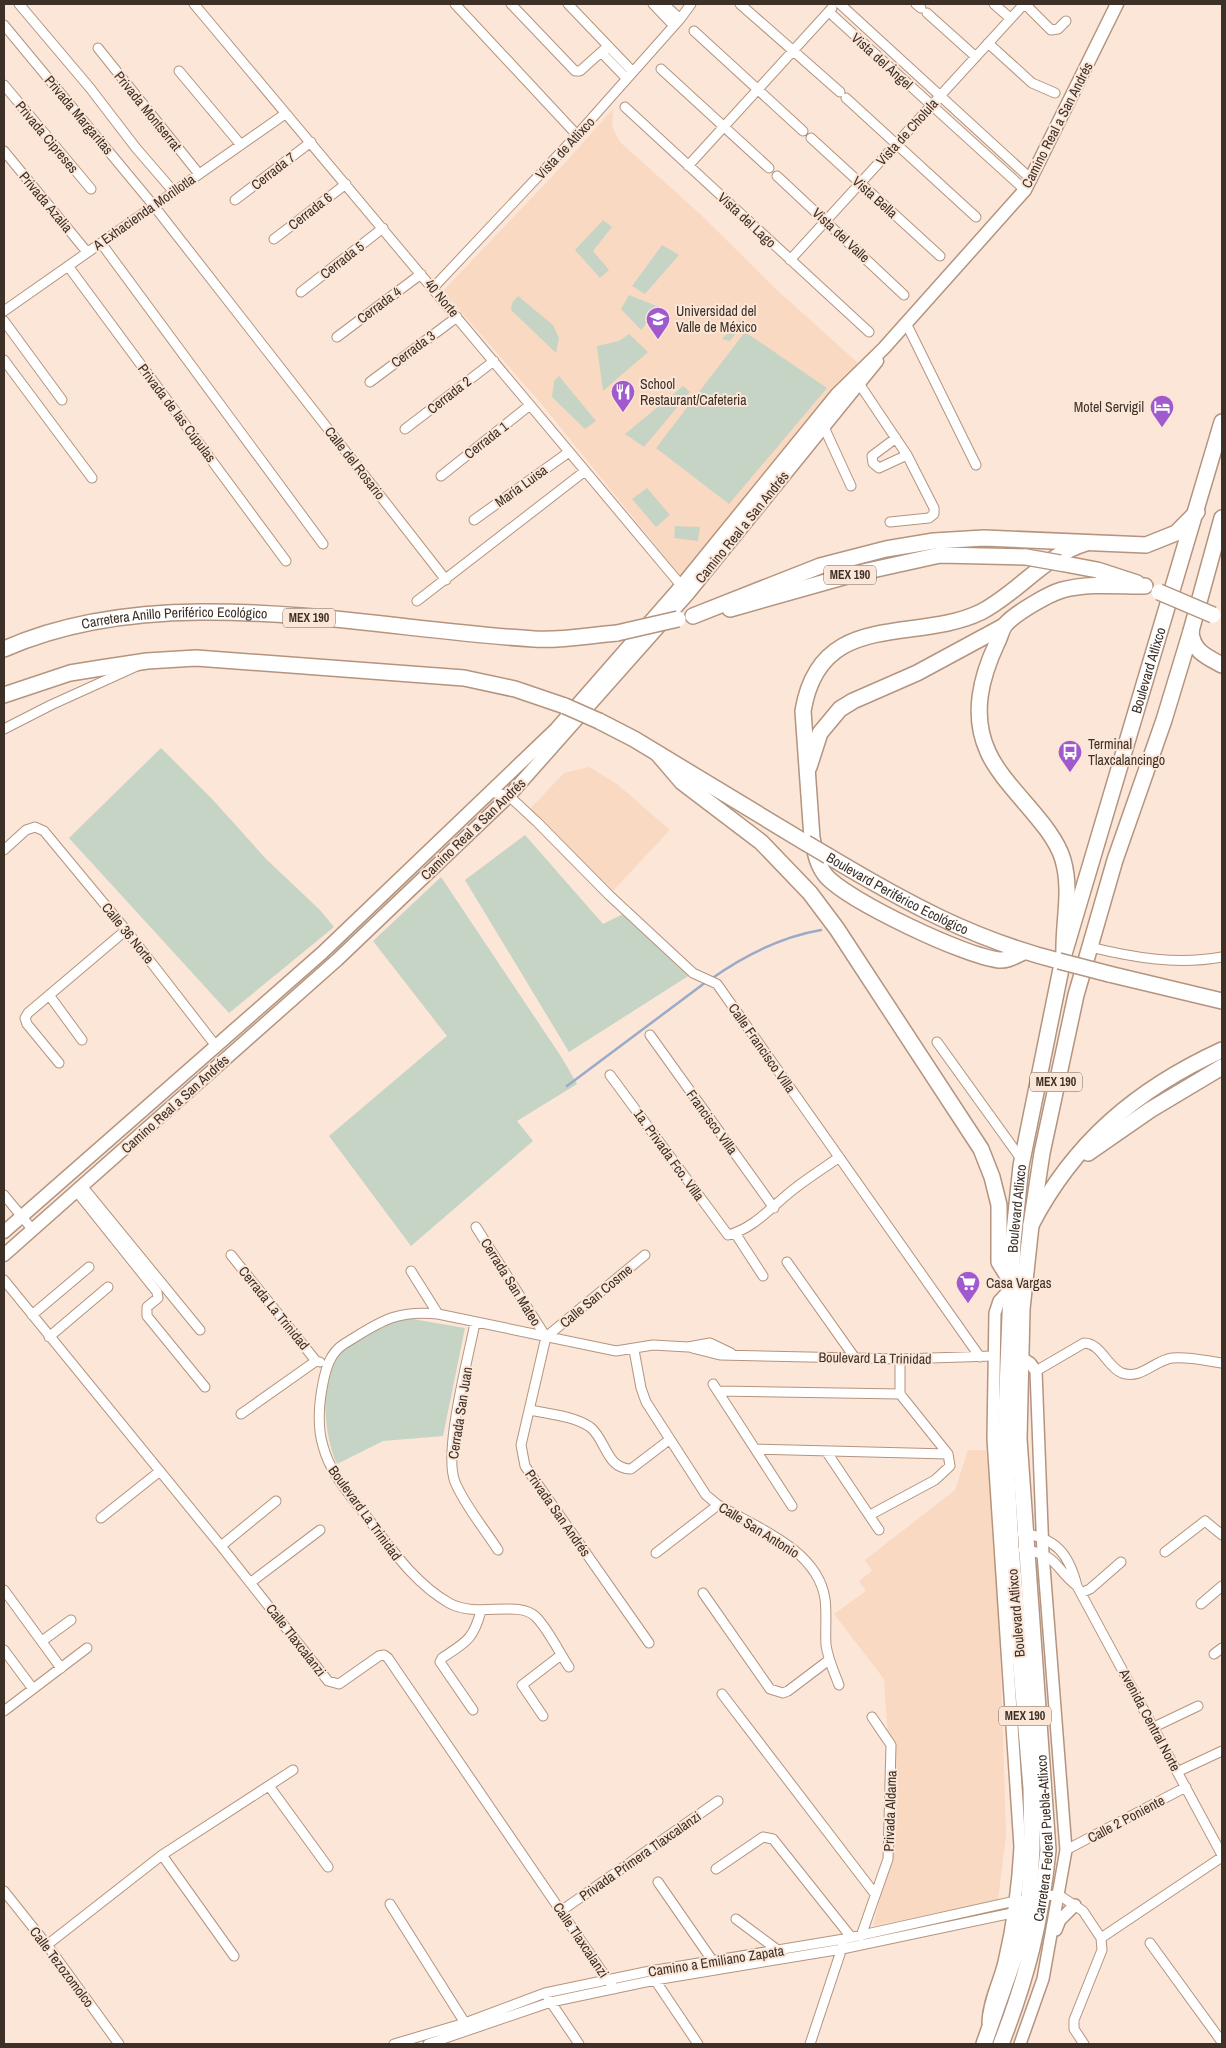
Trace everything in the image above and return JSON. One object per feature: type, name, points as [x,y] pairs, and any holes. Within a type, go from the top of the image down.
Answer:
[{"type":"main road","name":"Camino Real a San Andrés","points":[[4,1232],[322,953],[391,888],[556,729],[685,590],[857,380],[872,370],[884,348],[1028,185],[1117,4]]},
{"type":"main road","name":"Camino Real a San Andrés","points":[[4,1255],[80,1189],[403,897],[509,796],[685,590],[823,425],[857,380]]},
{"type":"main road","name":"Boulevard Atlixco","points":[[986,2040],[1008,1980],[1029,1904],[1032,1848],[1031,1788],[1005,1539],[1006,1355],[1012,1285],[1013,1242],[1022,1160],[1064,954],[1093,852],[1197,512],[1222,422]]},
{"type":"main road","points":[[685,617],[820,566],[910,544],[984,538],[1138,545],[1154,543],[1176,533],[1197,512]]},
{"type":"main road","name":"Boulevard Atlixco","points":[[1006,1355],[1056,1083],[1076,995],[1115,860],[1164,720],[1222,518]]},
{"type":"main road","points":[[1024,952],[1006,960],[981,955],[882,913],[834,883],[821,870],[812,838],[808,770],[803,728],[805,700],[822,666],[842,647],[863,636],[971,616],[1004,598],[1062,553],[1086,543]]},
{"type":"main road","name":"MEX 190","points":[[685,617],[743,606],[854,574],[940,555],[1026,557],[1096,570],[1145,586]]},
{"type":"main road","points":[[808,770],[820,733],[840,709],[853,701],[917,673],[1004,626],[1039,601],[1062,590],[1089,586],[1145,586],[1218,617]]},
{"type":"main road","name":"Carretera Anillo Periférico Ecológico","points":[[4,649],[28,638],[87,623],[164,613],[291,616],[537,639],[617,633],[685,617]]},
{"type":"main road","points":[[1004,626],[984,673],[979,709],[980,730],[988,753],[994,763],[1054,841],[1063,860],[1068,890],[1064,954]]},
{"type":"main road","points":[[1191,631],[1193,642],[1198,650],[1222,665]]},
{"type":"main road","name":"Boulevard Periférico Ecológico","points":[[148,661],[196,658],[464,678],[516,688],[599,721],[658,754],[891,894],[951,924],[1024,952],[1222,1001]]},
{"type":"main road","points":[[4,695],[70,674],[148,661]]},
{"type":"main road","points":[[658,754],[682,782],[742,826],[779,859],[810,893],[837,929],[982,1149],[999,1205],[999,1262],[1012,1285]]},
{"type":"main road","points":[[1093,852],[1115,860]]},
{"type":"main road","points":[[391,888],[403,897]]},
{"type":"main road","points":[[1030,1229],[1057,1179],[1074,1157],[1106,1124],[1155,1087],[1222,1050]]},
{"type":"main road","points":[[1030,1229],[1066,1176],[1092,1149],[1150,1110],[1222,1067]]},
{"type":"main road","points":[[118,1132],[130,1144]]},
{"type":"main road","name":"Carretera Federal Puebla-Atlixco","points":[[1001,2044],[1027,1971],[1029,1904],[1048,1850],[1019,1439],[1006,1355]]},
{"type":"street","points":[[18,4],[90,88],[136,148],[174,192]]},
{"type":"street","name":"40 Norte","points":[[194,4],[685,590]]},
{"type":"street","points":[[455,4],[577,135]]},
{"type":"street","points":[[511,4],[575,71],[580,71],[604,49]]},
{"type":"street","points":[[568,4],[604,49],[630,76]]},
{"type":"street","points":[[653,4],[677,22]]},
{"type":"street","points":[[664,4],[677,22]]},
{"type":"street","name":"Vista de Atlixco","points":[[433,288],[577,135],[691,4]]},
{"type":"street","points":[[740,4],[976,217]]},
{"type":"street","points":[[688,166],[836,4]]},
{"type":"street","name":"Vista del Ángel","points":[[840,4],[940,95],[1028,185]]},
{"type":"street","points":[[994,4],[1010,18]]},
{"type":"street","points":[[1024,4],[1051,30],[1058,30],[1066,20]]},
{"type":"street","name":"Vista de Cholula","points":[[790,260],[1024,4]]},
{"type":"street","points":[[921,8],[976,57]]},
{"type":"street","name":"Vista del Ángel","points":[[829,12],[931,105],[1028,185]]},
{"type":"street","name":"Privada Margaritas","points":[[4,24],[154,206]]},
{"type":"street","points":[[694,32],[803,131]]},
{"type":"street","points":[[988,43],[1032,82],[1055,93]]},
{"type":"street","name":"Privada Montserrat","points":[[98,48],[199,174]]},
{"type":"street","points":[[661,69],[769,168]]},
{"type":"street","points":[[179,71],[241,145]]},
{"type":"street","name":"Privada Cipreses","points":[[4,85],[91,189]]},
{"type":"street","name":"Vista del Lago","points":[[625,107],[869,332]]},
{"type":"street","name":"A Exhacienda Morillotla","points":[[4,311],[285,114]]},
{"type":"street","name":"Vista Bella","points":[[811,138],[940,256]]},
{"type":"street","name":"Cerrada 7","points":[[235,200],[311,142]]},
{"type":"street","name":"Privada Azalia","points":[[4,152],[87,252]]},
{"type":"street","name":"Vista del Valle","points":[[777,176],[904,294]]},
{"type":"street","name":"Cerrada 6","points":[[274,239],[346,184]]},
{"type":"street","name":"Calle del Rosario","points":[[154,206],[446,580]]},
{"type":"street","name":"Cerrada 5","points":[[301,292],[383,228]]},
{"type":"street","points":[[101,243],[323,544]]},
{"type":"street","name":"Privada de las Cúpulas","points":[[68,266],[286,561]]},
{"type":"street","name":"Cerrada 4","points":[[337,337],[421,274]]},
{"type":"street","name":"Cerrada 3","points":[[370,382],[457,317]]},
{"type":"street","points":[[4,321],[62,400]]},
{"type":"street","points":[[906,323],[976,465]]},
{"type":"street","points":[[4,360],[92,478]]},
{"type":"street","name":"Cerrada 2","points":[[405,429],[494,361]]},
{"type":"street","points":[[857,380],[907,456],[934,508],[934,514],[929,518],[890,522]]},
{"type":"street","name":"Cerrada 1","points":[[441,476],[530,405]]},
{"type":"street","points":[[823,425],[851,486]]},
{"type":"street","points":[[896,438],[872,456],[873,463],[878,468],[907,456]]},
{"type":"street","name":"María Luisa","points":[[474,520],[570,452]]},
{"type":"street","points":[[416,601],[446,580],[586,471]]},
{"type":"street","points":[[4,729],[50,705],[148,661]]},
{"type":"street","name":"Calle Francisco Villa","points":[[491,792],[509,796],[538,822],[609,895],[693,973],[717,984],[980,1357]]},
{"type":"street","name":"Calle 36 Norte","points":[[4,850],[26,830],[35,827],[44,831],[126,930],[216,1046]]},
{"type":"street","points":[[59,1063],[27,1024],[25,1018],[28,1012],[126,930]]},
{"type":"street","points":[[1090,947],[1160,961],[1222,957]]},
{"type":"street","points":[[48,995],[82,1040]]},
{"type":"street","name":"Francisco Villa","points":[[650,1035],[774,1208]]},
{"type":"street","points":[[937,1042],[1022,1160]]},
{"type":"street","name":"1a. Privada Fco. Villa","points":[[610,1075],[763,1276]]},
{"type":"street","points":[[732,1234],[774,1208],[792,1190],[838,1158]]},
{"type":"street","points":[[80,1189],[200,1330]]},
{"type":"street","points":[[80,1189],[157,1292],[158,1298],[147,1307],[147,1316],[205,1387]]},
{"type":"street","points":[[4,1195],[32,1230]]},
{"type":"street","name":"Cerrada San Mateo","points":[[476,1227],[546,1337]]},
{"type":"street","name":"Cerrada La Trinidad","points":[[231,1255],[316,1361]]},
{"type":"street","name":"Calle San Cosme","points":[[546,1337],[645,1255]]},
{"type":"street","points":[[787,1262],[854,1358]]},
{"type":"street","points":[[32,1315],[90,1267]]},
{"type":"street","points":[[411,1271],[438,1314]]},
{"type":"street","name":"Calle Tlaxcalanzi","points":[[4,1280],[333,1684],[339,1684],[379,1656],[384,1655],[388,1658],[614,1989]]},
{"type":"street","points":[[49,1336],[108,1287]]},
{"type":"street","name":"Boulevard La Trinidad","points":[[570,1667],[536,1617],[524,1609],[481,1611],[451,1604],[432,1592],[402,1564],[341,1483],[323,1446],[319,1423],[321,1393],[328,1364],[341,1346],[386,1319],[418,1312],[438,1314],[616,1351],[634,1350],[653,1345],[688,1347],[715,1354],[854,1358],[900,1359],[1006,1355]]},
{"type":"street","name":"Cerrada San Juan","points":[[475,1323],[452,1442],[451,1464],[454,1480],[462,1497],[498,1550]]},
{"type":"street","name":"Privada San Andrés","points":[[546,1337],[521,1445],[525,1466],[649,1643]]},
{"type":"street","points":[[1036,1371],[1084,1343],[1095,1346],[1113,1367],[1123,1373],[1134,1374],[1172,1358],[1222,1363]]},
{"type":"street","name":"Calle San Antonio","points":[[634,1350],[641,1388],[646,1402],[706,1495],[718,1505],[794,1549],[809,1564],[822,1583],[829,1660],[839,1685]]},
{"type":"street","points":[[1006,1355],[1030,1363],[1036,1371],[1042,1537],[1066,1850],[1042,1979],[1020,2044]]},
{"type":"street","points":[[870,1515],[935,1480],[950,1466],[948,1454],[900,1394],[900,1359]]},
{"type":"street","points":[[240,1414],[316,1361],[328,1364]]},
{"type":"street","points":[[792,1506],[716,1388],[900,1394]]},
{"type":"street","points":[[530,1410],[571,1419],[592,1428],[612,1460],[624,1469],[631,1469],[669,1440]]},
{"type":"street","points":[[756,1449],[948,1454]]},
{"type":"street","points":[[826,1451],[879,1530]]},
{"type":"street","points":[[101,1518],[160,1471]]},
{"type":"street","points":[[221,1546],[276,1501]]},
{"type":"street","points":[[656,1553],[718,1505]]},
{"type":"street","points":[[1164,1552],[1205,1522],[1222,1535]]},
{"type":"street","points":[[250,1583],[320,1530]]},
{"type":"street","name":"Avenida Central Norte","points":[[1005,1539],[1026,1534],[1042,1537],[1054,1543],[1064,1554],[1074,1572],[1079,1590],[1222,1856]]},
{"type":"street","name":"Avenida Central Norte","points":[[1005,1539],[1026,1550],[1044,1554],[1056,1561],[1067,1578],[1079,1590]]},
{"type":"street","points":[[1079,1590],[1090,1589],[1121,1562]]},
{"type":"street","points":[[1201,1604],[1222,1586]]},
{"type":"street","points":[[4,1592],[61,1668]]},
{"type":"street","points":[[703,1593],[770,1689],[783,1693],[788,1691],[829,1660]]},
{"type":"street","points":[[474,1710],[440,1662],[442,1658],[469,1640],[477,1627],[481,1611]]},
{"type":"street","points":[[42,1641],[70,1620]]},
{"type":"street","points":[[4,1711],[87,1648]]},
{"type":"street","points":[[1214,1654],[1222,1648]]},
{"type":"street","points":[[4,1650],[33,1689]]},
{"type":"street","points":[[543,1716],[522,1685],[561,1655]]},
{"type":"street","points":[[722,1694],[875,1894]]},
{"type":"street","points":[[1154,1727],[1198,1706]]},
{"type":"street","name":"Privada Aldama","points":[[861,1936],[888,1859],[891,1745],[872,1717]]},
{"type":"street","points":[[1177,1772],[1222,1751]]},
{"type":"street","points":[[47,1945],[162,1855],[293,1770]]},
{"type":"street","points":[[269,1786],[328,1866]]},
{"type":"street","name":"Calle 2 Poniente","points":[[1066,1850],[1186,1787]]},
{"type":"street","name":"Privada Primera Tlaxcalanzi","points":[[561,1911],[718,1801]]},
{"type":"street","points":[[716,1869],[763,1837],[773,1839],[848,1938],[842,1949],[810,2044]]},
{"type":"street","points":[[162,1855],[234,1956]]},
{"type":"street","points":[[1101,1938],[1222,1856]]},
{"type":"street","points":[[658,1882],[712,1960],[713,1970]]},
{"type":"street","name":"Calle Tezozomolco","points":[[4,1892],[47,1945],[119,2044]]},
{"type":"street","points":[[1029,1904],[1058,1900],[1072,1904],[1083,1911],[1101,1938],[1102,1950],[1074,2020],[1074,2029],[1084,2044]]},
{"type":"street","points":[[390,1904],[465,2023]]},
{"type":"street","name":"Camino a Emiliano Zapata","points":[[428,2042],[465,2023],[545,1993],[608,1979],[712,1960],[779,1951],[1029,1904]]},
{"type":"street","name":"Camino a Emiliano Zapata","points":[[394,2044],[428,2042],[551,2002],[655,1980],[842,1949],[1029,1904]]},
{"type":"street","points":[[1050,1943],[1060,1920],[1072,1904]]},
{"type":"street","points":[[736,1918],[779,1951]]},
{"type":"street","points":[[1150,1943],[1222,2042]]},
{"type":"street","points":[[655,1980],[698,2044]]},
{"type":"street","points":[[545,1993],[580,2044]]},
{"type":"shaded area","name":"Universidad del Valle de México","points":[[613,109],[612,126],[620,142],[699,213],[778,291],[858,363],[681,577],[544,407],[443,291],[562,166]]},
{"type":"shaded area","points":[[589,767],[617,784],[670,830],[609,895],[527,812],[564,773]]},
{"type":"shaded area","points":[[968,1450],[986,1450],[994,1530],[1006,1835],[998,1900],[873,1926],[885,1880],[888,1738],[884,1679],[834,1614],[866,1591],[859,1581],[872,1571],[865,1560],[955,1490]]},
{"type":"green space","points":[[603,220],[612,227],[593,251],[609,270],[600,278],[575,250]]},
{"type":"green space","points":[[662,245],[679,255],[645,294],[632,286]]},
{"type":"green space","points":[[629,295],[659,307],[641,330],[621,309]]},
{"type":"green space","points":[[518,296],[553,325],[559,338],[556,353],[511,310],[512,303]]},
{"type":"green space","points":[[741,319],[745,322],[730,341],[722,339]]},
{"type":"green space","points":[[745,332],[827,388],[729,504],[656,448]]},
{"type":"green space","points":[[629,334],[648,352],[603,391],[597,346],[619,341]]},
{"type":"green space","points":[[559,376],[596,421],[585,429],[552,397],[554,381]]},
{"type":"green space","points":[[683,386],[690,392],[644,447],[625,434]]},
{"type":"green space","points":[[647,488],[670,515],[656,527],[632,499]]},
{"type":"green space","points":[[675,526],[700,527],[698,541],[674,538]]},
{"type":"green space","points":[[161,748],[213,800],[266,859],[320,910],[334,927],[229,1013],[69,838]]},
{"type":"green space","points":[[525,835],[603,924],[627,912],[693,973],[569,1052],[465,880]]},
{"type":"green space","points":[[441,877],[562,1058],[577,1084],[517,1121],[533,1141],[411,1246],[329,1136],[447,1036],[373,941]]},
{"type":"green space","points":[[407,1318],[465,1328],[443,1436],[383,1441],[337,1464],[329,1439],[325,1407],[328,1376],[332,1362],[345,1346],[361,1336]]},
{"type":"waterway","points":[[711,979],[763,948],[791,937],[821,930]]},
{"type":"waterway","points":[[567,1086],[706,982]]},
{"type":"place","name":"Universidad del Valle de México","points":[[658,340]]},
{"type":"place","name":"School Restaurant/Cafeteria","points":[[623,413]]},
{"type":"place","name":"Motel Servigil","points":[[1162,428]]},
{"type":"place","name":"Terminal Tlaxcalancingo","points":[[1070,773]]},
{"type":"place","name":"Casa Vargas","points":[[968,1304]]}]
